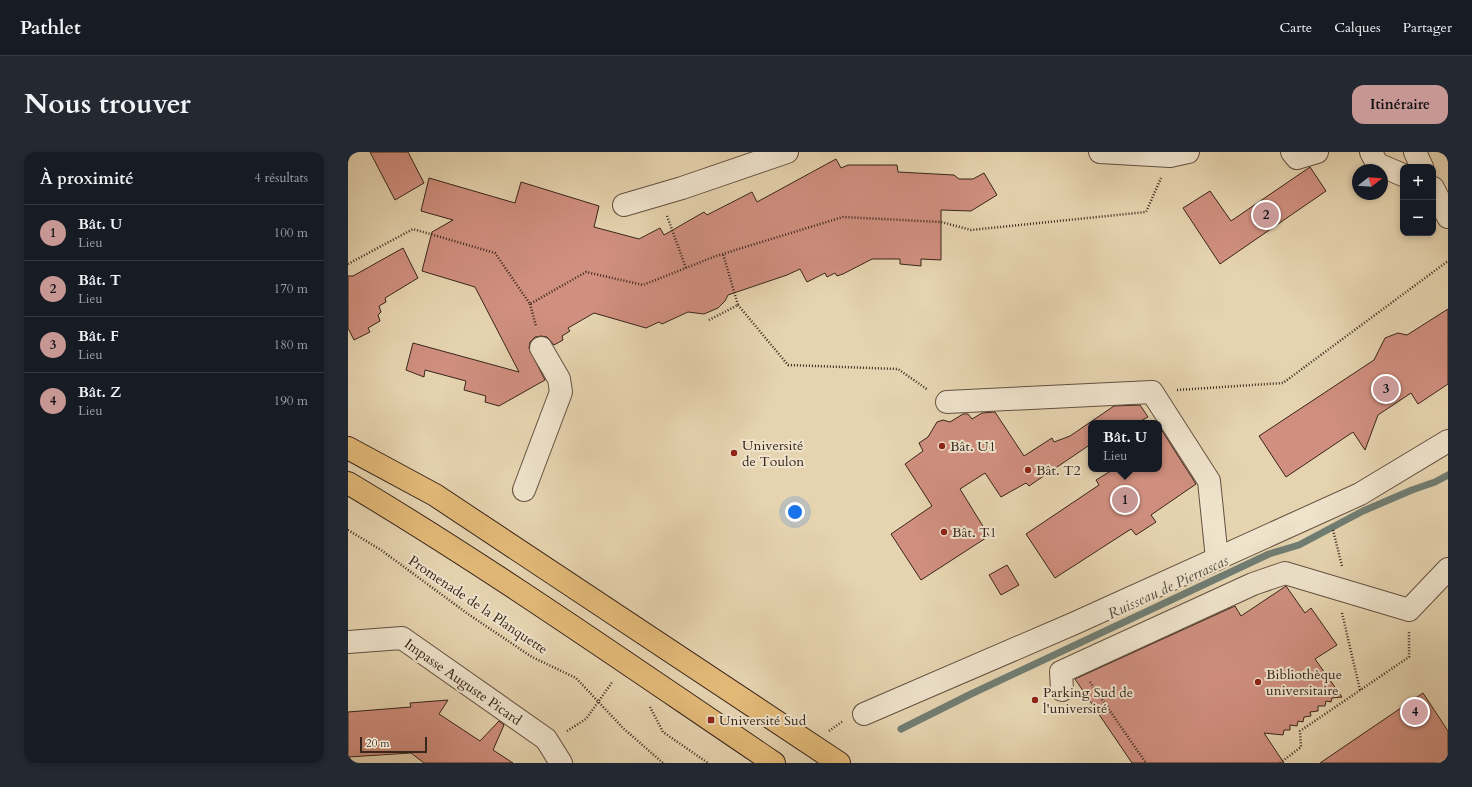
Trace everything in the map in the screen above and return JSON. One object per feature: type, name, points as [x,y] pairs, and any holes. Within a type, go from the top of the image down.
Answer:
[{"type":"main road","points":[[348,448],[435,495],[839,763]]},
{"type":"main road","points":[[348,483],[423,529],[661,686],[774,763]]},
{"type":"street","points":[[624,205],[659,195],[787,152]]},
{"type":"street","points":[[1100,152],[1179,154]]},
{"type":"street","points":[[1292,152],[1297,158],[1317,152]]},
{"type":"street","points":[[1371,152],[1377,164],[1400,174]]},
{"type":"street","points":[[1415,152],[1421,164]]},
{"type":"street","points":[[1436,194],[1448,218]]},
{"type":"street","points":[[1436,208],[1448,226]]},
{"type":"street","points":[[524,490],[561,392],[559,379],[541,348]]},
{"type":"street","points":[[947,402],[1152,392],[1208,481],[1217,559]]},
{"type":"street","points":[[864,714],[1217,559],[1360,494],[1448,441]]},
{"type":"street","points":[[1062,690],[1061,672],[1253,584],[1285,573],[1410,610],[1448,569]]},
{"type":"street","name":"Impasse Auguste Picard","points":[[348,642],[402,638],[546,739],[561,763]]},
{"type":"path","points":[[348,264],[413,229],[495,253],[530,304],[586,272],[643,285],[723,254],[842,217],[941,222],[971,230],[1146,212],[1179,154]]},
{"type":"path","points":[[659,195],[686,268]]},
{"type":"path","points":[[723,254],[738,305],[788,365],[898,369],[947,402]]},
{"type":"path","points":[[1152,392],[1282,383],[1448,261]]},
{"type":"path","points":[[709,320],[738,305]]},
{"type":"path","name":"Promenade de la Planquette","points":[[348,530],[381,550],[468,614],[532,657],[576,678],[623,728],[663,763]]},
{"type":"path","points":[[1338,548],[1344,591],[1342,616],[1360,690]]},
{"type":"path","points":[[1280,763],[1301,747],[1300,731],[1409,657],[1410,610]]},
{"type":"path","points":[[1077,664],[1146,763]]},
{"type":"path","points":[[546,739],[559,735],[586,719],[616,676]]},
{"type":"path","points":[[649,706],[663,732],[708,763]]},
{"type":"building","points":[[370,152],[408,152],[424,183],[395,200]]},
{"type":"building","points":[[836,159],[841,168],[848,165],[897,165],[898,172],[954,175],[959,179],[973,179],[984,173],[997,195],[971,211],[941,210],[941,260],[921,259],[921,266],[900,264],[900,259],[872,259],[843,274],[837,276],[835,273],[827,277],[825,273],[807,282],[800,269],[787,275],[728,295],[725,301],[718,308],[704,314],[688,312],[662,324],[659,322],[646,328],[594,313],[568,328],[570,331],[562,336],[563,340],[554,345],[547,337],[535,337],[530,342],[529,348],[545,380],[499,406],[485,402],[486,396],[464,390],[466,381],[425,370],[424,377],[406,370],[413,343],[519,372],[475,287],[422,271],[432,232],[453,220],[421,211],[429,178],[515,203],[521,182],[599,206],[594,227],[639,239],[660,228],[664,235],[704,212],[707,215],[752,192],[757,202]]},
{"type":"building","points":[[1310,167],[1326,191],[1220,264],[1183,208],[1210,191],[1231,221]]},
{"type":"building","points":[[403,248],[418,278],[385,298],[386,302],[379,306],[381,312],[378,315],[380,321],[368,328],[370,332],[354,340],[348,328],[348,276],[353,276]]},
{"type":"building","points":[[1448,309],[1448,384],[1418,404],[1411,393],[1378,415],[1365,450],[1353,432],[1286,477],[1259,436],[1374,360],[1385,338],[1398,333],[1407,335]]},
{"type":"building","points":[[1140,405],[1148,417],[1142,420],[1093,420],[1114,406]]},
{"type":"building","points":[[995,412],[1024,456],[1052,438],[1054,442],[1070,436],[1088,424],[1088,446],[1029,486],[1026,483],[1001,497],[985,473],[960,489],[989,536],[921,580],[891,534],[932,506],[905,464],[923,451],[919,443],[928,437],[937,422],[943,420],[950,422],[963,414],[968,414],[972,419],[982,413]]},
{"type":"building","points":[[1162,431],[1196,484],[1151,515],[1156,522],[1136,535],[1131,529],[1055,578],[1026,534],[1099,485],[1096,480],[1109,472],[1162,472]]},
{"type":"building","points":[[1007,565],[1019,585],[1001,595],[989,575]]},
{"type":"building","name":"Bibliothèque universitaire","points":[[1286,586],[1305,613],[1311,608],[1337,645],[1315,659],[1342,697],[1332,698],[1331,702],[1326,701],[1325,706],[1318,706],[1318,711],[1310,712],[1311,716],[1304,717],[1303,722],[1298,721],[1297,726],[1290,725],[1290,730],[1284,730],[1283,735],[1264,733],[1284,763],[1132,763],[1075,679],[1235,606],[1241,616]]},
{"type":"building","points":[[1423,693],[1448,731],[1448,758],[1441,763],[1320,763]]},
{"type":"building","points":[[448,700],[439,714],[480,741],[499,721],[504,725],[493,750],[513,763],[424,763],[411,753],[348,757],[348,712],[411,707],[410,703]]},
{"type":"waterway","name":"Ruisseau de Pierrascas","points":[[901,729],[971,694],[1269,554],[1299,545],[1363,511],[1435,482],[1448,475]]},
{"type":"place","name":"Bât. T","points":[[1266,215]]},
{"type":"place","name":"Bât. F","points":[[1386,389]]},
{"type":"place","name":"Bât. U1","points":[[942,446]]},
{"type":"place","name":"Université de Toulon","points":[[734,453]]},
{"type":"place","name":"Bât. T2","points":[[1028,470]]},
{"type":"place","name":"Bât. U","points":[[1125,500]]},
{"type":"place","name":"Bât. T1","points":[[944,532]]},
{"type":"place","name":"Bibliothèque universitaire","points":[[1258,682]]},
{"type":"place","name":"Parking Sud de l'université","points":[[1035,700]]},
{"type":"place","name":"Bât. Z","points":[[1415,712]]},
{"type":"place","name":"Université Sud","points":[[711,720]]}]
